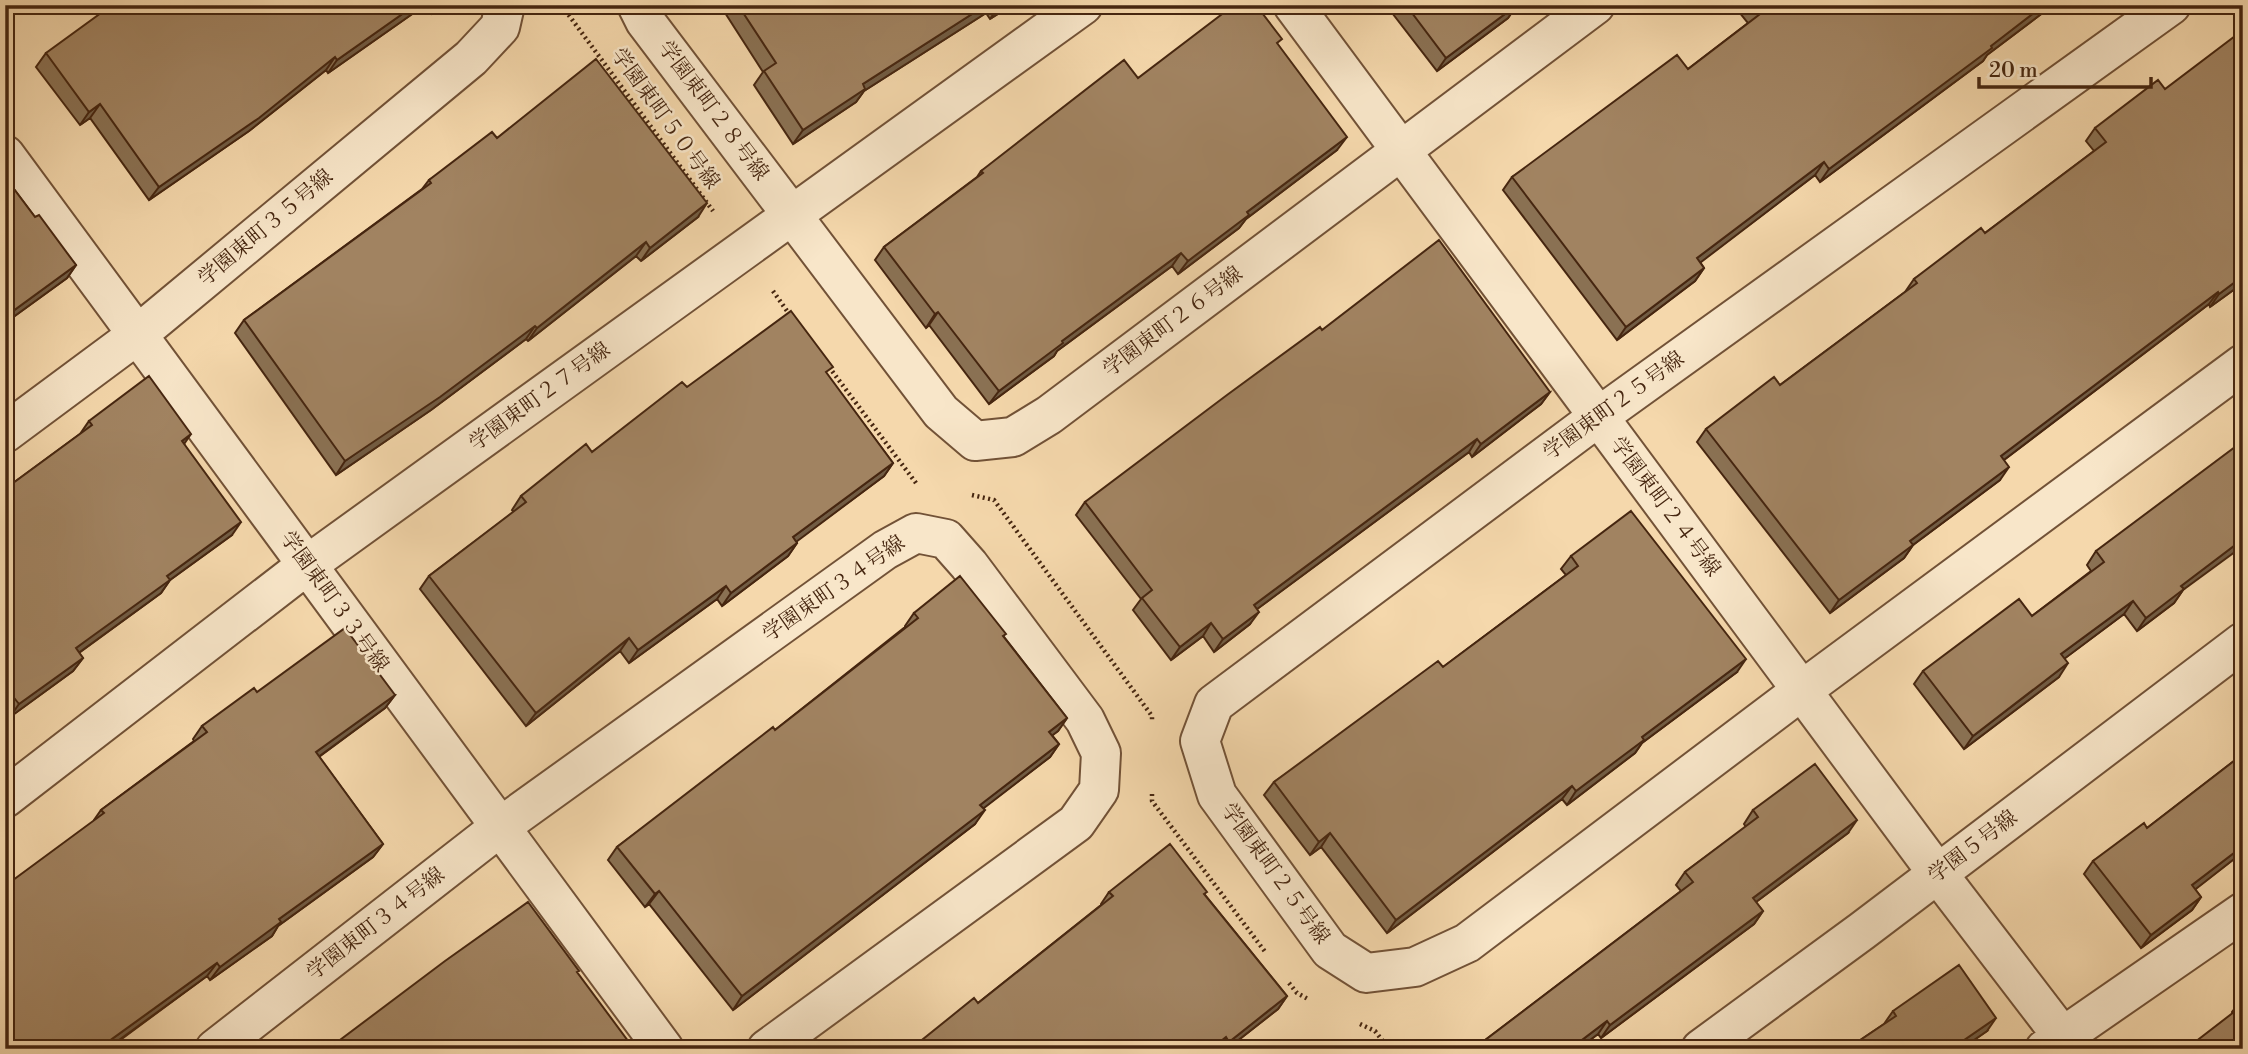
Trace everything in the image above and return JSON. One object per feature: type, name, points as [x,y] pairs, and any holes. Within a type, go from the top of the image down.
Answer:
[{"type":"street","name":"学園東町３５号線","points":[[5,433],[137,335],[471,58],[500,27],[505,5]]},
{"type":"street","name":"学園東町２８号線","points":[[636,5],[645,21],[791,216]]},
{"type":"street","name":"学園東町２７号線","points":[[5,798],[307,565],[1083,5]]},
{"type":"street","name":"学園東町２４号線","points":[[1293,5],[1938,874],[2060,1044]]},
{"type":"street","name":"学園東町２６号線","points":[[791,216],[941,412],[975,441],[1013,437],[1049,415],[1595,5]]},
{"type":"street","name":"学園東町２５号線","points":[[2171,5],[1598,417],[1214,704],[1200,741],[1217,795],[1330,950],[1366,973],[1415,967],[1467,943],[1801,691],[2243,364]]},
{"type":"street","name":"学園東町３３号線","points":[[5,155],[664,1049]]},
{"type":"street","name":"学園東町３４号線","points":[[215,1049],[500,827],[885,551],[916,533],[946,539],[969,565],[1085,720],[1101,754],[1099,790],[1076,823],[767,1049]]},
{"type":"street","name":"学園５号線","points":[[1701,1049],[1938,874],[2243,642]]},
{"type":"street","points":[[2060,1044],[2243,912]]},
{"type":"path","name":"学園東町５０号線","points":[[565,5],[565,10],[743,251]]},
{"type":"building","points":[[112,5],[415,5],[337,60],[335,57],[259,118],[159,187],[100,104],[89,112],[46,53]]},
{"type":"building","points":[[738,5],[986,5],[863,84],[865,89],[803,130],[764,71],[776,63]]},
{"type":"building","points":[[1234,5],[1256,5],[1282,39],[1277,43],[1347,137],[1247,212],[1249,215],[1188,261],[1181,253],[999,391],[884,247],[983,173],[981,171],[1124,60],[1138,78]]},
{"type":"building","points":[[1406,5],[1517,5],[1446,58]]},
{"type":"building","points":[[1753,5],[2044,5],[1991,46],[1992,48],[1829,169],[1824,162],[1697,258],[1704,268],[1626,327],[1512,177],[1677,55],[1688,69],[1760,14]]},
{"type":"building","points":[[2243,30],[2243,276],[2001,456],[2009,467],[1910,541],[1913,545],[1839,600],[1706,429],[1774,377],[1780,385],[1917,283],[1914,279],[1981,228],[1985,233],[2106,142],[2095,128],[2158,80],[2165,89]]},
{"type":"building","points":[[596,59],[707,203],[650,248],[646,242],[537,328],[535,326],[440,397],[345,461],[244,320],[431,183],[429,180],[492,132],[497,138]]},
{"type":"building","points":[[5,177],[35,217],[39,215],[76,265],[13,311],[10,307],[5,310]]},
{"type":"building","points":[[1439,240],[1550,392],[1481,444],[1477,439],[1254,605],[1259,612],[1223,639],[1211,623],[1180,647],[1142,598],[1152,590],[1085,502],[1320,327],[1322,330]]},
{"type":"building","points":[[791,311],[833,367],[826,372],[893,463],[793,537],[797,543],[731,593],[726,586],[638,650],[629,638],[536,713],[429,576],[526,502],[521,496],[586,444],[592,452],[682,382],[687,387]]},
{"type":"building","points":[[149,376],[191,434],[182,441],[241,522],[167,576],[170,580],[76,648],[83,658],[19,704],[11,694],[5,698],[5,489],[92,425],[89,421]]},
{"type":"building","points":[[2243,441],[2243,539],[2181,586],[2184,589],[2146,618],[2133,601],[2061,654],[2068,663],[1973,736],[1923,671],[2019,599],[2032,616],[2104,562],[2096,551]]},
{"type":"building","points":[[1631,511],[1746,659],[1642,737],[1644,740],[1576,791],[1572,786],[1396,920],[1330,833],[1319,842],[1274,782],[1438,661],[1443,667],[1578,566],[1571,556]]},
{"type":"building","points":[[960,576],[1067,718],[1049,732],[1059,744],[980,805],[985,810],[742,996],[659,891],[655,894],[617,847],[773,727],[775,730],[918,618],[914,613]]},
{"type":"building","points":[[345,628],[395,695],[316,752],[383,844],[279,919],[281,922],[220,967],[217,963],[105,1044],[107,1049],[5,1049],[5,886],[104,813],[101,810],[207,732],[202,726],[254,688],[257,692]]},
{"type":"building","points":[[2243,754],[2243,846],[2192,885],[2201,897],[2151,935],[2093,861],[2144,823],[2147,828]]},
{"type":"building","points":[[1815,764],[1857,820],[1753,898],[1763,911],[1610,1025],[1607,1021],[1570,1049],[1484,1049],[1480,1044],[1693,882],[1685,872],[1758,817],[1753,810]]},
{"type":"building","points":[[1170,844],[1207,892],[1204,894],[1287,996],[1229,1042],[1226,1037],[1211,1049],[921,1049],[917,1044],[974,998],[978,1003],[1113,896],[1109,892]]},
{"type":"building","points":[[528,902],[634,1049],[328,1049],[445,961]]},
{"type":"building","points":[[1959,965],[1996,1018],[1951,1049],[1847,1049],[1896,1016],[1893,1011]]},
{"type":"building","points":[[2243,1005],[2243,1049],[2186,1049]]}]
